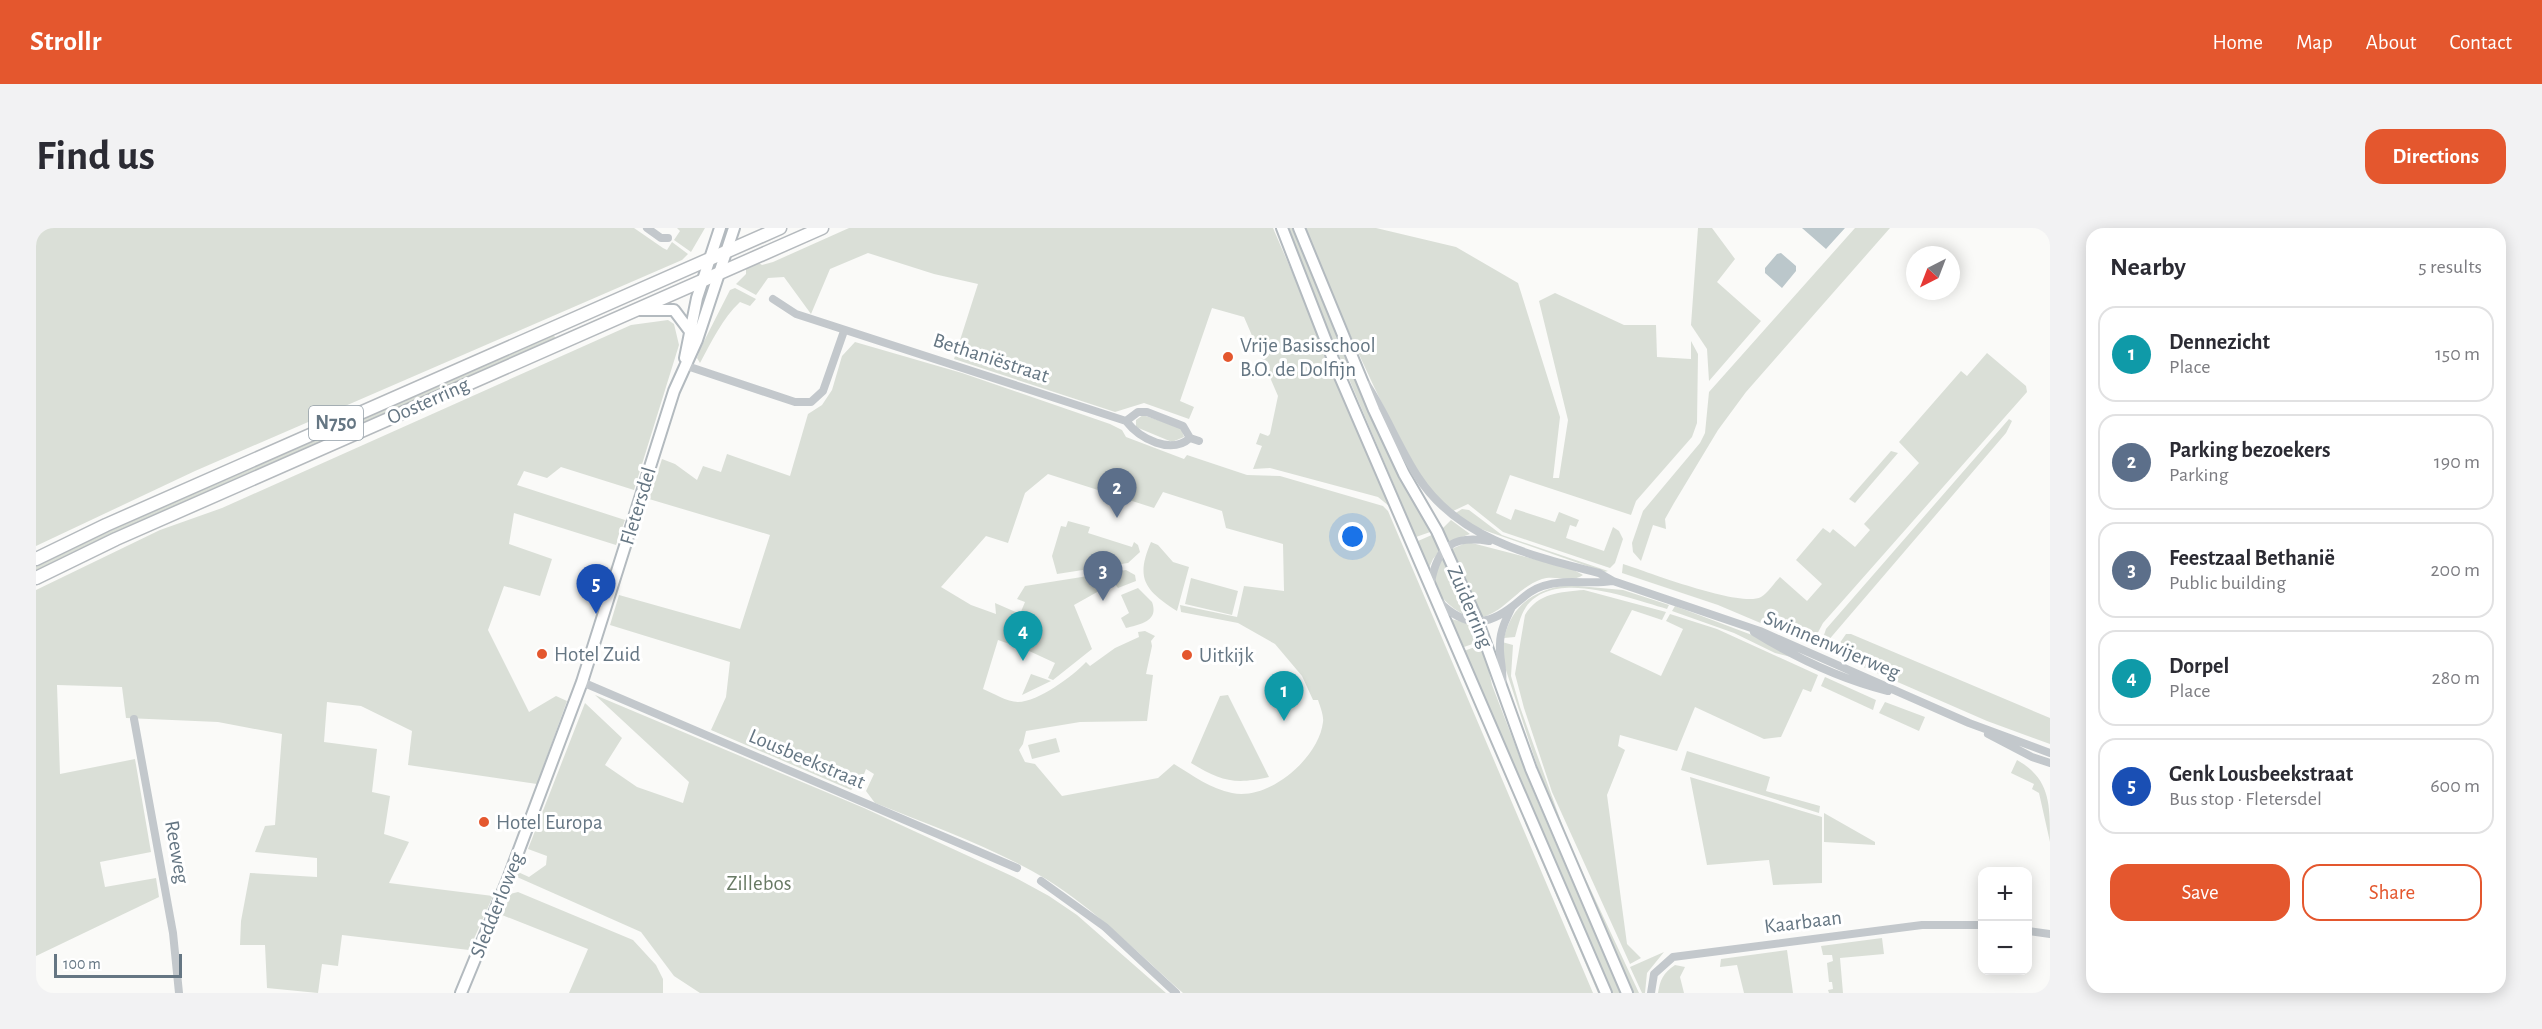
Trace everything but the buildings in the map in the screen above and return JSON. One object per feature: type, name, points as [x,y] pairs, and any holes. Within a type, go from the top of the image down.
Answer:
[{"type":"main road","name":"Fletersdel","points":[[684,365],[689,330],[720,228]]},
{"type":"main road","name":"Fletersdel","points":[[582,682],[684,365],[697,340],[734,228]]},
{"type":"main road","name":"Oosterring","points":[[36,559],[304,437],[780,228]]},
{"type":"main road","name":"Oosterring","points":[[36,578],[127,534],[822,228]]},
{"type":"main road","name":"Zuiderring","points":[[1282,228],[1338,372],[1431,582],[1606,993]]},
{"type":"main road","name":"Zuiderring","points":[[1299,228],[1364,378],[1374,410],[1404,474],[1445,548],[1478,622],[1531,769],[1627,993]]},
{"type":"main road","points":[[634,311],[674,310],[689,330]]},
{"type":"main road","name":"Sledderloweg","points":[[461,993],[508,879],[582,682]]},
{"type":"street","points":[[647,228],[661,238],[668,238]]},
{"type":"street","name":"Bethaniëstraat","points":[[772,299],[796,314],[844,331],[1126,421],[1139,435],[1171,447],[1180,446],[1190,438]]},
{"type":"street","points":[[684,365],[795,402],[811,402],[823,391],[844,331]]},
{"type":"street","name":"Swinnenwijerweg","points":[[1364,378],[1429,494],[1466,526],[1497,542]]},
{"type":"street","points":[[1126,421],[1138,412],[1147,412],[1183,426],[1190,438],[1199,441]]},
{"type":"street","name":"Swinnenwijerweg","points":[[1445,548],[1471,538],[1497,542],[1599,573],[1613,581],[1748,628],[1793,656],[1860,684],[1901,695],[2050,753]]},
{"type":"street","points":[[1431,582],[1435,563],[1445,548]]},
{"type":"street","name":"Swinnenwijerweg","points":[[1478,622],[1495,617],[1532,590],[1543,585],[1558,582],[1613,581]]},
{"type":"street","points":[[1439,602],[1454,616],[1478,622]]},
{"type":"street","points":[[1502,684],[1500,645],[1505,622],[1513,606]]},
{"type":"street","name":"Lousbeekstraat","points":[[582,682],[1017,868]]},
{"type":"street","name":"Reeweg","points":[[134,719],[173,933],[179,993]]},
{"type":"street","name":"Swinnenwijerweg","points":[[1968,723],[2032,757],[2050,763]]},
{"type":"street","points":[[1041,881],[1105,927],[1176,993]]},
{"type":"street","name":"Kaarbaan","points":[[1651,993],[1654,974],[1673,957],[1922,925],[1978,925]]},
{"type":"street","points":[[2032,932],[2050,934]]},
{"type":"green space","points":[[36,228],[634,228],[667,250],[672,242],[688,254],[682,260],[195,471],[36,546]]},
{"type":"green space","points":[[677,228],[705,228],[691,252],[674,240],[680,231]]},
{"type":"green space","points":[[849,228],[1273,228],[1408,541],[1405,541],[1389,506],[1378,497],[1270,468],[1253,469],[1262,446],[1256,444],[1260,433],[1268,436],[1270,434],[1278,396],[1244,317],[1212,308],[1180,401],[1194,407],[1189,419],[1144,403],[1115,412],[954,359],[978,284],[934,274],[868,253],[830,269],[811,314],[784,277],[768,278],[756,295],[736,284],[746,274],[746,267],[757,262],[762,265],[773,262]]},
{"type":"green space","points":[[1285,228],[1293,228],[1331,317],[1433,531],[1416,537]]},
{"type":"green space","points":[[1304,228],[1376,228],[1456,247],[1518,283],[1560,417],[1553,478],[1559,478],[1568,420],[1539,301],[1555,293],[1624,325],[1656,325],[1657,357],[1691,359],[1691,341],[1698,354],[1697,423],[1692,437],[1636,501],[1631,515],[1510,475],[1496,513],[1511,520],[1515,509],[1555,522],[1559,512],[1579,520],[1576,527],[1570,525],[1566,538],[1604,551],[1613,527],[1619,531],[1623,539],[1615,563],[1610,568],[1503,532],[1468,504],[1451,512],[1442,503],[1419,473],[1395,429]]},
{"type":"green space","points":[[1698,228],[1712,228],[1735,259],[1717,282],[1761,321],[1709,381],[1707,349],[1691,325]]},
{"type":"green space","points":[[1855,228],[1890,228],[1746,392],[1718,430],[1674,503],[1665,519],[1666,529],[1653,525],[1641,561],[1633,552],[1632,543],[1643,511],[1700,443],[1705,433],[1709,392]]},
{"type":"green space","points":[[735,288],[756,299],[750,306],[740,302],[718,331],[700,363],[697,358],[700,349],[730,290]]},
{"type":"green space","points":[[668,320],[674,324],[679,345],[634,490],[561,467],[547,478],[524,471],[517,485],[625,520],[616,545],[514,513],[509,544],[552,559],[540,596],[504,586],[488,630],[529,712],[556,696],[567,701],[537,784],[408,765],[412,731],[361,706],[327,702],[324,742],[377,749],[372,792],[390,796],[384,834],[409,842],[389,883],[493,896],[469,950],[342,935],[338,966],[322,964],[318,993],[267,988],[265,945],[240,945],[241,921],[250,873],[317,877],[317,858],[255,852],[265,826],[275,825],[282,734],[218,722],[126,718],[122,687],[57,685],[60,774],[135,759],[151,852],[100,862],[105,887],[156,878],[159,897],[36,956],[36,590],[160,530],[222,508],[631,325]]},
{"type":"green space","points":[[553,333],[556,340],[36,572],[36,564],[66,548]]},
{"type":"green space","points":[[855,342],[962,373],[1110,424],[1122,430],[1126,437],[1184,459],[1187,455],[1247,475],[1280,476],[1383,506],[1388,511],[1593,993],[1183,993],[1100,918],[1046,879],[983,847],[875,803],[866,791],[874,774],[866,769],[861,782],[851,790],[711,730],[726,697],[730,662],[610,625],[619,595],[740,629],[770,535],[649,499],[662,459],[675,464],[697,480],[703,466],[721,472],[727,454],[790,476],[808,414],[822,405],[832,390],[842,356]],"holes":[[[1048,474],[1154,508],[1163,492],[1222,511],[1226,528],[1283,544],[1284,591],[1244,586],[1237,617],[1180,605],[1181,612],[1238,623],[1275,644],[1302,676],[1313,700],[1318,700],[1323,720],[1319,736],[1312,749],[1290,774],[1276,784],[1246,794],[1224,791],[1174,764],[1158,778],[1062,796],[1035,764],[1025,762],[1019,750],[1026,731],[1080,722],[1147,721],[1153,675],[1146,674],[1151,641],[1155,636],[1145,631],[1138,632],[1139,637],[1115,648],[1090,666],[1086,662],[1064,681],[1045,693],[1018,702],[983,689],[998,640],[1018,647],[1021,640],[1016,637],[1019,631],[1026,633],[1022,643],[1029,646],[1027,650],[1055,663],[1048,678],[1053,680],[1092,649],[1074,605],[1099,591],[1098,588],[1106,583],[1109,587],[1115,584],[1118,588],[1136,581],[1135,575],[1126,570],[1025,586],[1017,599],[1025,602],[1020,614],[995,603],[996,614],[971,605],[941,587],[986,536],[1008,543],[1025,493]]]},
{"type":"green space","points":[[1987,353],[2026,386],[2027,392],[1823,623],[1815,638],[1798,639],[1718,605],[1622,573],[1623,564],[1715,594],[1750,599],[1764,595],[1780,577],[1807,601],[1822,584],[1796,560],[1823,528],[1830,533],[1833,529],[1855,547],[1870,530],[1864,524],[1919,463],[1899,442],[1961,371],[1967,376]]},
{"type":"green space","points":[[1143,415],[1181,428],[1184,437],[1172,442],[1136,427],[1136,420]]},
{"type":"green space","points":[[2009,419],[2012,421],[2006,433],[1827,642],[1822,641],[1826,629]]},
{"type":"green space","points":[[1891,451],[1898,453],[1855,503],[1849,499]]},
{"type":"green space","points":[[1462,509],[1469,510],[1502,535],[1608,571],[1604,572],[1475,527],[1454,514]]},
{"type":"green space","points":[[1451,520],[1470,534],[1446,543],[1440,531]]},
{"type":"green space","points":[[1068,521],[1090,527],[1088,533],[1132,547],[1134,542],[1138,545],[1140,552],[1128,563],[1057,574],[1052,556],[1061,526],[1066,527]]},
{"type":"green space","points":[[1434,534],[1442,548],[1429,568],[1418,541]]},
{"type":"green space","points":[[1151,542],[1158,545],[1173,562],[1189,567],[1177,611],[1157,597],[1146,582],[1144,565]]},
{"type":"green space","points":[[1468,542],[1572,569],[1583,575],[1574,578],[1542,579],[1525,588],[1496,611],[1479,618],[1449,550]]},
{"type":"green space","points":[[1444,553],[1472,618],[1451,606],[1436,587],[1436,571]]},
{"type":"green space","points":[[1191,578],[1238,591],[1232,615],[1185,604]]},
{"type":"green space","points":[[1567,585],[1623,590],[1669,605],[1667,609],[1594,590],[1555,589],[1539,595],[1526,607],[1515,637],[1504,638],[1513,616],[1526,601],[1544,591]]},
{"type":"green space","points":[[1138,588],[1152,602],[1153,614],[1147,621],[1126,628],[1121,618],[1129,613],[1121,595]]},
{"type":"green space","points":[[1584,590],[1666,612],[1662,620],[1632,610],[1610,652],[1661,676],[1683,629],[1666,621],[1670,614],[1717,629],[1818,675],[1811,692],[1803,689],[1781,737],[1764,739],[1695,707],[1677,751],[1620,735],[1618,746],[1625,750],[1607,795],[1627,944],[1641,958],[1630,964],[1552,792],[1515,674],[1525,615],[1530,608],[1550,595]]},
{"type":"green space","points":[[1675,606],[1752,635],[1791,657],[1775,653],[1734,633],[1672,611]]},
{"type":"green space","points":[[1451,619],[1475,625],[1481,641],[1464,647]]},
{"type":"green space","points":[[1846,634],[1851,634],[2050,718],[2050,744],[1987,721],[1854,663],[1837,647]]},
{"type":"green space","points":[[1502,642],[1513,645],[1511,676],[1520,707],[1576,862],[1547,796],[1504,664]]},
{"type":"green space","points":[[1483,644],[1492,685],[1529,781],[1620,993],[1611,993],[1464,651]]},
{"type":"green space","points":[[1456,655],[1601,993],[1598,993],[1454,656]]},
{"type":"green space","points":[[1031,674],[1051,681],[1022,695]]},
{"type":"green space","points":[[1825,677],[1876,700],[1873,710],[1821,686]]},
{"type":"green space","name":"Zillebos","points":[[595,695],[864,808],[1014,877],[1049,896],[1077,915],[1166,993],[700,993],[674,976],[641,932],[517,877],[518,872],[529,877],[546,865],[547,856],[528,849],[585,703],[622,738],[605,765],[637,787],[683,803],[689,782]]},
{"type":"green space","points":[[1228,695],[1269,777],[1246,781],[1228,780],[1191,763],[1220,696]]},
{"type":"green space","points":[[1885,702],[1925,717],[1919,731],[1879,713]]},
{"type":"green space","points":[[1056,738],[1060,752],[1032,759],[1028,745]]},
{"type":"green space","points":[[1687,751],[1770,777],[1766,791],[1820,806],[1819,813],[1681,770]]},
{"type":"green space","points":[[2017,760],[2036,775],[2046,793],[2050,842],[2039,793],[2032,789],[2034,784],[2011,773]]},
{"type":"green space","points":[[1690,777],[1822,817],[1822,883],[1773,885],[1769,860],[1707,865]]},
{"type":"green space","points":[[1824,813],[1875,842],[1875,845],[1824,842]]},
{"type":"green space","points":[[1578,869],[1581,869],[1639,993],[1632,993]]},
{"type":"green space","points":[[518,892],[633,940],[656,965],[663,979],[663,993],[569,993],[588,949],[502,915],[510,894]]},
{"type":"green space","points":[[1882,938],[1884,954],[1840,958],[1843,993],[1829,993],[1828,990],[1833,989],[1832,982],[1829,982],[1827,963],[1833,961],[1832,955],[1823,955],[1821,946]]},
{"type":"green space","points":[[1787,950],[1793,993],[1744,993],[1737,965],[1720,967],[1721,959]]},
{"type":"green space","points":[[1664,952],[1647,973],[1645,993],[1642,993],[1630,967]]},
{"type":"green space","points":[[1675,965],[1685,967],[1680,977],[1684,993],[1658,993],[1663,977]]},
{"type":"shaded area","points":[[1802,228],[1845,228],[1826,249]]},
{"type":"shaded area","points":[[1781,253],[1796,266],[1796,271],[1782,288],[1765,273],[1765,268],[1777,254]]},
{"type":"place","name":"Vrije Basisschool B.O. de Dolfijn","points":[[1228,357]]},
{"type":"place","name":"Parking bezoekers","points":[[1117,518]]},
{"type":"place","name":"Feestzaal Bethanië","points":[[1103,601]]},
{"type":"place","name":"Genk Lousbeekstraat","points":[[596,614]]},
{"type":"place","name":"Hotel Zuid","points":[[542,654]]},
{"type":"place","name":"Uitkijk","points":[[1187,655]]},
{"type":"place","name":"Dorpel","points":[[1023,661]]},
{"type":"place","name":"Dennezicht","points":[[1284,721]]},
{"type":"place","name":"Hotel Europa","points":[[484,822]]}]
